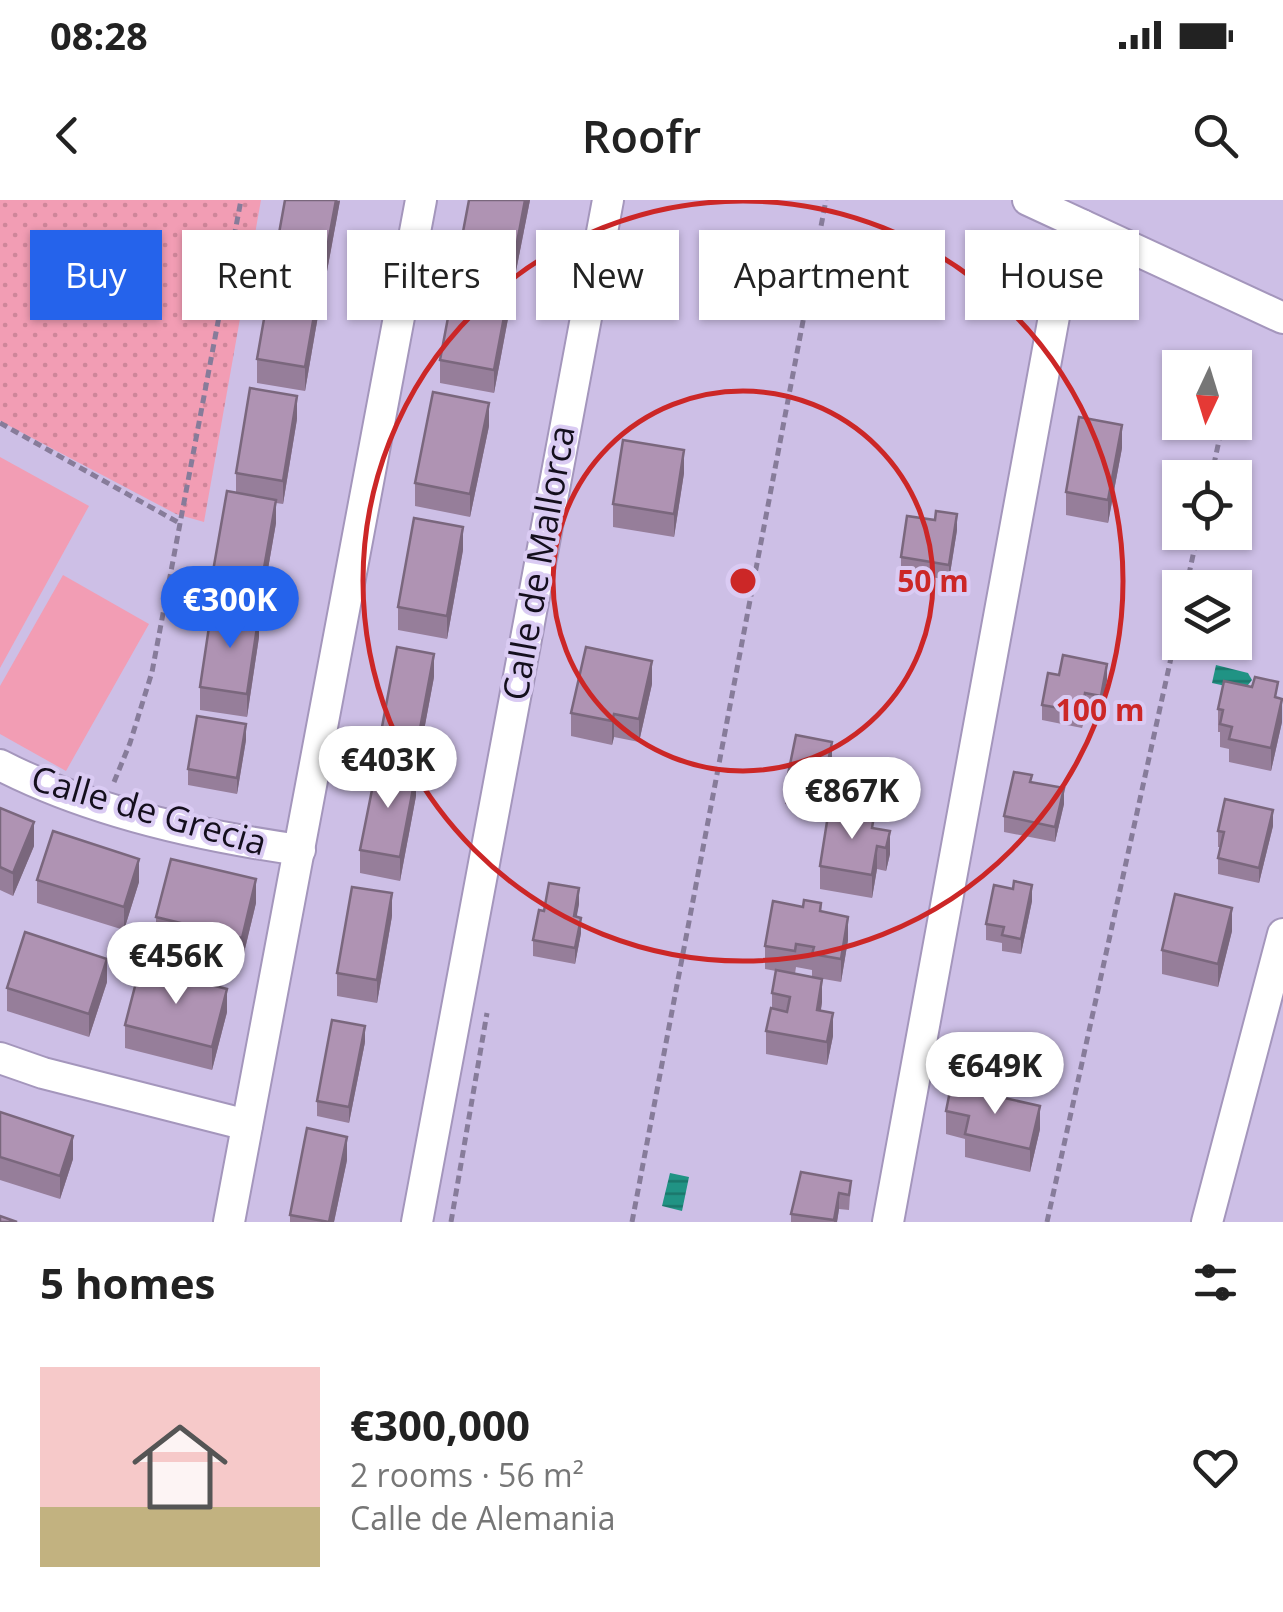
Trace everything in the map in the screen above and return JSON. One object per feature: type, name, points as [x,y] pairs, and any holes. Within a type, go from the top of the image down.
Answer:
[{"type":"street","points":[[228,1222],[421,200]]},
{"type":"street","name":"Calle de Mallorca","points":[[418,1222],[608,200]]},
{"type":"street","points":[[1028,200],[1283,318]]},
{"type":"street","points":[[888,1222],[1064,262],[1082,225]]},
{"type":"street","name":"Calle de Grecia","points":[[0,766],[104,806],[193,830],[300,850]]},
{"type":"street","points":[[1207,1222],[1283,934]]},
{"type":"street","points":[[0,1058],[60,1078],[247,1125]]},
{"type":"path","points":[[104,806],[130,743],[152,672],[241,200]]},
{"type":"path","points":[[632,1222],[826,200]]},
{"type":"path","points":[[0,424],[181,524]]},
{"type":"path","points":[[1047,1222],[1170,660]]},
{"type":"shaded area","points":[[0,200],[261,200],[256,230],[182,230],[182,320],[240,320],[204,522],[176,514],[0,421]]},
{"type":"shaded area","points":[[0,457],[89,506],[0,668]]},
{"type":"shaded area","points":[[63,575],[149,624],[66,771],[0,734],[0,686]]},
{"type":"shaded area","points":[[1216,665],[1248,673],[1252,680],[1244,690],[1212,683]]},
{"type":"shaded area","points":[[670,1173],[689,1177],[682,1211],[662,1206]]},
{"type":"building","points":[[285,200],[336,200],[327,248],[327,230],[280,230]]},
{"type":"building","points":[[469,200],[525,200],[516,248],[516,230],[463,230]]},
{"type":"building","points":[[264,320],[313,320],[305,367],[257,359]]},
{"type":"building","points":[[448,320],[503,320],[494,370],[440,360]]},
{"type":"building","points":[[250,388],[297,396],[283,481],[236,473]]},
{"type":"building","points":[[433,392],[489,403],[470,494],[415,483]]},
{"type":"building","points":[[1079,417],[1122,425],[1108,500],[1066,492]]},
{"type":"building","points":[[623,440],[684,450],[674,514],[613,504]]},
{"type":"building","points":[[227,491],[276,500],[261,585],[212,577]]},
{"type":"building","points":[[936,511],[957,514],[949,565],[901,557],[907,516],[935,520]]},
{"type":"building","points":[[414,518],[463,527],[447,616],[398,607]]},
{"type":"building","points":[[212,607],[259,614],[247,694],[200,687]]},
{"type":"building","points":[[397,647],[434,654],[419,734],[382,727]]},
{"type":"building","points":[[586,647],[652,661],[639,719],[614,714],[612,721],[571,713]]},
{"type":"building","points":[[1063,655],[1107,664],[1101,696],[1085,693],[1082,712],[1042,705],[1048,673],[1059,675]]},
{"type":"building","points":[[1255,677],[1278,682],[1275,697],[1282,699],[1271,748],[1229,739],[1232,727],[1220,724],[1223,710],[1218,709],[1224,681],[1252,687]]},
{"type":"building","points":[[197,716],[246,724],[237,778],[188,769]]},
{"type":"building","points":[[796,735],[832,742],[821,796],[785,789]]},
{"type":"building","points":[[377,765],[416,773],[400,857],[360,850]]},
{"type":"building","points":[[1014,772],[1032,775],[1030,782],[1064,788],[1055,827],[1004,816]]},
{"type":"building","points":[[1225,799],[1273,810],[1259,868],[1218,858],[1224,832],[1218,831]]},
{"type":"building","points":[[0,808],[34,822],[13,873],[0,867]]},
{"type":"building","points":[[829,809],[874,816],[872,828],[890,831],[886,848],[877,846],[872,875],[820,866]]},
{"type":"building","points":[[53,831],[139,859],[124,907],[37,880]]},
{"type":"building","points":[[171,859],[256,879],[242,938],[156,917]]},
{"type":"building","points":[[1014,881],[1032,885],[1021,939],[1002,935],[1004,927],[986,924],[994,885],[1013,889]]},
{"type":"building","points":[[549,883],[579,888],[574,916],[581,918],[575,948],[533,940]]},
{"type":"building","points":[[352,887],[392,893],[377,980],[337,973]]},
{"type":"building","points":[[1175,894],[1232,908],[1218,964],[1162,950]]},
{"type":"building","points":[[804,900],[821,903],[820,911],[848,917],[841,959],[812,954],[814,947],[796,944],[795,951],[765,946],[773,901],[803,907]]},
{"type":"building","points":[[25,932],[107,959],[89,1014],[7,988]]},
{"type":"building","points":[[140,967],[227,989],[212,1047],[125,1025]]},
{"type":"building","points":[[776,970],[822,979],[817,1010],[833,1013],[827,1042],[766,1031],[771,1008],[787,1012],[790,997],[772,993]]},
{"type":"building","points":[[332,1020],[365,1026],[349,1107],[317,1101]]},
{"type":"building","points":[[951,1086],[1040,1106],[1030,1149],[965,1134],[969,1116],[946,1111]]},
{"type":"building","points":[[0,1112],[73,1136],[60,1176],[0,1157]]},
{"type":"building","points":[[307,1128],[347,1137],[329,1222],[290,1215]]},
{"type":"building","points":[[801,1172],[851,1181],[849,1195],[839,1193],[834,1220],[791,1214]]}]
